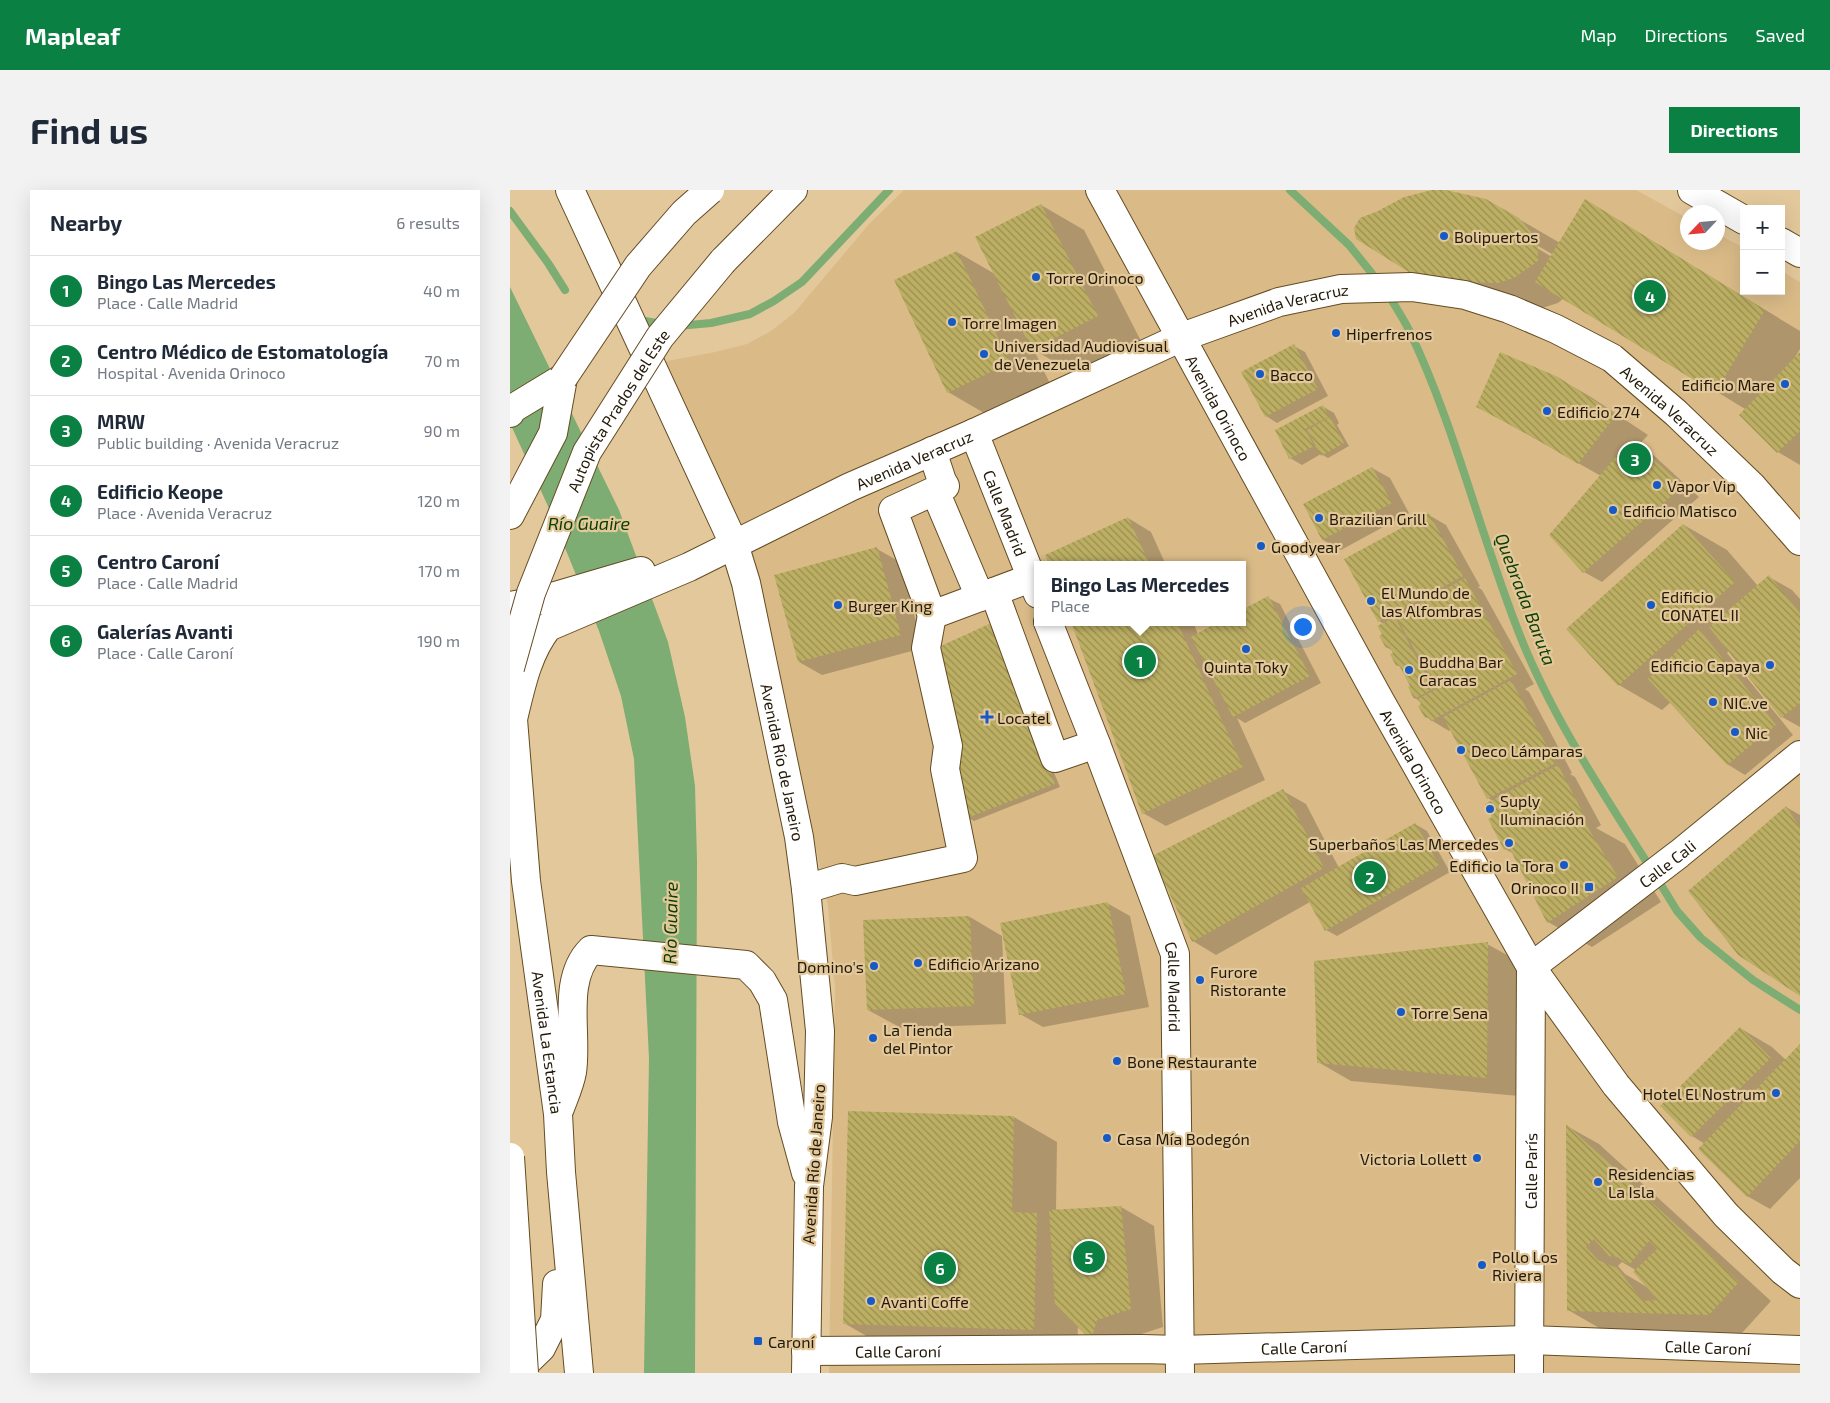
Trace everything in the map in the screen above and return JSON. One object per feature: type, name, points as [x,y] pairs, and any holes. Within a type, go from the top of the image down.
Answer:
[{"type":"main road","name":"Avenida Río de Janeiro","points":[[570,190],[734,544],[746,583],[798,837],[806,889],[820,1031],[818,1117],[809,1186],[806,1362]]},
{"type":"main road","points":[[510,515],[553,433],[563,378],[638,266],[684,214],[710,190]]},
{"type":"main road","name":"Autopista Prados del Este","points":[[510,668],[531,593],[587,452],[660,337],[723,261],[792,190]]},
{"type":"main road","name":"Avenida Orinoco","points":[[1100,190],[1379,699],[1531,967],[1616,1085],[1726,1216],[1783,1271],[1800,1284]]},
{"type":"main road","points":[[1692,190],[1740,218]]},
{"type":"main road","points":[[1785,244],[1800,253]]},
{"type":"main road","name":"Avenida Veracruz","points":[[734,544],[850,487],[974,433],[1182,338],[1246,312],[1279,302],[1341,289],[1412,287],[1466,295],[1509,309],[1556,328],[1612,358],[1676,413],[1751,485],[1800,541]]},
{"type":"main road","points":[[510,413],[512,409],[563,378]]},
{"type":"main road","name":"Calle Madrid","points":[[974,433],[1034,586]]},
{"type":"main road","points":[[806,889],[842,878],[855,881],[964,858],[945,769],[948,746],[926,648],[932,615],[893,510],[946,486],[942,481],[932,451]]},
{"type":"main road","points":[[935,491],[987,594],[1055,758],[1096,744]]},
{"type":"main road","points":[[511,715],[529,659],[538,640],[548,627],[689,567],[734,544]]},
{"type":"main road","points":[[510,606],[542,600],[734,544]]},
{"type":"main road","points":[[932,615],[987,594],[1034,586]]},
{"type":"main road","name":"Calle Madrid","points":[[1050,626],[1175,954],[1180,1362]]},
{"type":"main road","name":"Avenida La Estancia","points":[[511,715],[526,881],[558,1114],[561,1172],[579,1373]]},
{"type":"main road","name":"Calle Cali","points":[[1531,967],[1679,854],[1800,755]]},
{"type":"main road","points":[[558,1114],[572,1072],[574,987],[582,958],[591,950],[746,965],[762,981],[773,1000],[792,1122],[809,1186]]},
{"type":"main road","name":"Calle París","points":[[1529,1373],[1531,967]]},
{"type":"main road","points":[[510,1157],[524,1373]]},
{"type":"main road","points":[[516,1373],[541,1348],[555,1320],[560,1241],[561,1172]]},
{"type":"main road","name":"Calle Caroní","points":[[806,1362],[1122,1349],[1180,1362],[1529,1340],[1800,1350]]},
{"type":"shaded area","points":[[904,190],[1636,190],[1680,214],[1680,250],[1725,250],[1725,238],[1740,246],[1740,295],[1785,295],[1785,273],[1800,282],[1800,1373],[829,1373],[835,989],[828,906],[795,747],[752,561],[728,497],[657,363],[747,344],[771,331],[794,313],[870,223]]},
{"type":"water","name":"Río Guaire","points":[[510,287],[619,510],[668,642],[685,717],[695,786],[697,861],[695,1373],[644,1373],[649,1058],[634,759],[621,696],[599,631],[547,504],[510,423]]},
{"type":"building","name":"Bolipuertos","points":[[1432,190],[1446,190],[1486,199],[1519,218],[1531,232],[1538,247],[1538,261],[1514,278],[1498,283],[1454,282],[1415,276],[1356,239],[1354,228],[1360,218],[1404,197]]},
{"type":"building","points":[[1585,199],[1765,310],[1715,393],[1535,282]]},
{"type":"building","name":"Torre Orinoco","points":[[1041,204],[1098,316],[1032,350],[975,237]]},
{"type":"building","name":"Torre Imagen","points":[[957,251],[1010,363],[947,393],[894,280]]},
{"type":"building","points":[[1294,344],[1318,389],[1265,417],[1241,372]]},
{"type":"building","name":"Edificio 274","points":[[1500,352],[1558,377],[1616,415],[1578,464],[1533,437],[1476,407]]},
{"type":"building","name":"Edificio Mare","points":[[1800,352],[1800,431],[1777,453],[1739,415]]},
{"type":"building","points":[[1323,405],[1329,417],[1305,429],[1314,446],[1289,459],[1275,430]]},
{"type":"building","points":[[1330,417],[1344,443],[1321,456],[1307,430]]},
{"type":"building","name":"Edificio Matisco","points":[[1631,439],[1683,486],[1583,573],[1549,535]]},
{"type":"building","points":[[1372,467],[1392,503],[1322,540],[1303,504]]},
{"type":"building","points":[[1429,513],[1463,576],[1378,622],[1344,559]]},
{"type":"building","points":[[1128,517],[1148,561],[1047,561],[1045,555]]},
{"type":"building","name":"Edificio CONATEL II","points":[[1683,524],[1735,582],[1618,686],[1566,629]]},
{"type":"building","name":"Burger King","points":[[877,547],[901,635],[798,662],[774,575]]},
{"type":"building","name":"Edificio Capaya","points":[[1769,575],[1800,613],[1800,703],[1781,718],[1709,627]]},
{"type":"building","points":[[1465,578],[1517,674],[1431,721],[1428,717],[1425,718],[1418,706],[1421,704],[1418,699],[1436,689],[1396,616]]},
{"type":"building","name":"Quinta Toky","points":[[1268,596],[1310,676],[1233,717],[1191,637],[1211,626],[1246,626],[1246,608]]},
{"type":"building","points":[[1395,617],[1433,689],[1414,699],[1408,687],[1410,686],[1399,665],[1396,666],[1390,654],[1393,653],[1389,646],[1386,648],[1379,636],[1382,634],[1377,626]]},
{"type":"building","name":"Locatel","points":[[989,624],[1055,784],[967,818],[932,650]]},
{"type":"building","points":[[1072,626],[1179,626],[1243,767],[1142,814]]},
{"type":"building","name":"NIC.ve","points":[[1699,629],[1776,725],[1727,765],[1648,679]]},
{"type":"building","points":[[1511,680],[1556,763],[1487,799],[1443,717]]},
{"type":"building","points":[[1558,765],[1584,815],[1551,834],[1582,818],[1618,877],[1547,923],[1512,853],[1509,848],[1504,850],[1488,819],[1492,817],[1485,804]]},
{"type":"building","points":[[1283,789],[1324,868],[1192,942],[1152,856]]},
{"type":"building","points":[[1786,806],[1800,828],[1800,996],[1738,955],[1688,891]]},
{"type":"building","points":[[1415,823],[1439,865],[1325,931],[1301,888]]},
{"type":"building","points":[[1108,902],[1126,994],[1019,1015],[1000,923]]},
{"type":"building","name":"Edificio Arizano","points":[[970,916],[974,1006],[867,1010],[863,920]]},
{"type":"building","name":"Torre Sena","points":[[1488,942],[1487,1078],[1317,1063],[1314,961]]},
{"type":"building","points":[[1740,1027],[1771,1058],[1691,1137],[1660,1106]]},
{"type":"building","name":"Hotel El Nostrum","points":[[1800,1044],[1800,1141],[1747,1197],[1698,1149]]},
{"type":"building","points":[[848,1111],[1014,1116],[1012,1212],[1037,1213],[1034,1330],[843,1324]]},
{"type":"building","name":"Residencias La Isla","points":[[1566,1124],[1739,1282],[1709,1315],[1567,1311]],"holes":[[[1594,1239],[1609,1256],[1617,1257],[1629,1265],[1649,1241],[1657,1249],[1633,1272],[1658,1300],[1643,1301],[1617,1268],[1598,1260],[1586,1247]]]},
{"type":"building","points":[[1121,1206],[1131,1309],[1097,1320],[1091,1340],[1055,1305],[1049,1210]]},
{"type":"waterway","name":"Quebrada Baruta","points":[[678,326],[711,323],[750,314],[774,301],[802,282],[889,190]]},
{"type":"waterway","name":"Quebrada Baruta","points":[[1290,190],[1349,245],[1378,281]]},
{"type":"waterway","points":[[510,211],[565,290]]},
{"type":"waterway","name":"Quebrada Baruta","points":[[1388,294],[1402,316],[1426,368],[1455,446],[1508,604],[1523,643],[1556,713],[1595,780],[1677,911],[1701,938],[1753,980],[1800,1010]]},
{"type":"waterway","points":[[645,321],[662,324]]},
{"type":"place","name":"Bolipuertos","points":[[1444,236]]},
{"type":"place","name":"Torre Orinoco","points":[[1036,277]]},
{"type":"place","name":"Edificio Keope","points":[[1650,296]]},
{"type":"place","name":"Torre Imagen","points":[[952,322]]},
{"type":"place","name":"Hiperfrenos","points":[[1336,333]]},
{"type":"place","name":"Universidad Audiovisual de Venezuela","points":[[984,354]]},
{"type":"place","name":"Bacco","points":[[1260,374]]},
{"type":"place","name":"Edificio Mare","points":[[1785,384]]},
{"type":"place","name":"Edificio 274","points":[[1547,411]]},
{"type":"place","name":"MRW","points":[[1635,459]]},
{"type":"place","name":"Vapor Vip","points":[[1657,485]]},
{"type":"place","name":"Edificio Matisco","points":[[1613,510]]},
{"type":"place","name":"Brazilian Grill","points":[[1319,518]]},
{"type":"place","name":"Goodyear","points":[[1261,546]]},
{"type":"place","name":"El Mundo de las Alfombras","points":[[1371,601]]},
{"type":"place","name":"Burger King","points":[[838,605]]},
{"type":"place","name":"Edificio CONATEL II","points":[[1651,605]]},
{"type":"place","name":"Quinta Toky","points":[[1246,649]]},
{"type":"place","name":"Bingo Las Mercedes","points":[[1140,661]]},
{"type":"place","name":"Edificio Capaya","points":[[1770,665]]},
{"type":"place","name":"Buddha Bar Caracas","points":[[1409,670]]},
{"type":"place","name":"NIC.ve","points":[[1713,702]]},
{"type":"place","name":"Locatel","points":[[987,717]]},
{"type":"place","name":"Nic","points":[[1735,732]]},
{"type":"place","name":"Deco Lámparas","points":[[1461,750]]},
{"type":"place","name":"Suply Iluminación","points":[[1490,809]]},
{"type":"place","name":"Superbaños Las Mercedes","points":[[1509,843]]},
{"type":"place","name":"Edificio la Tora","points":[[1564,865]]},
{"type":"place","name":"Centro Médico de Estomatología","points":[[1370,877]]},
{"type":"place","name":"Orinoco II","points":[[1589,887]]},
{"type":"place","name":"Edificio Arizano","points":[[918,963]]},
{"type":"place","name":"Domino's","points":[[874,966]]},
{"type":"place","name":"Furore Ristorante","points":[[1200,980]]},
{"type":"place","name":"Torre Sena","points":[[1401,1012]]},
{"type":"place","name":"La Tienda del Pintor","points":[[873,1038]]},
{"type":"place","name":"Bone Restaurante","points":[[1117,1061]]},
{"type":"place","name":"Hotel El Nostrum","points":[[1776,1093]]},
{"type":"place","name":"Casa Mía Bodegón","points":[[1107,1138]]},
{"type":"place","name":"Victoria Lollett","points":[[1477,1158]]},
{"type":"place","name":"Residencias La Isla","points":[[1598,1182]]},
{"type":"place","name":"Centro Caroní","points":[[1089,1257]]},
{"type":"place","name":"Pollo Los Riviera","points":[[1482,1265]]},
{"type":"place","name":"Galerías Avanti","points":[[940,1268]]},
{"type":"place","name":"Avanti Coffe","points":[[871,1301]]},
{"type":"place","name":"Caroní","points":[[758,1341]]}]
